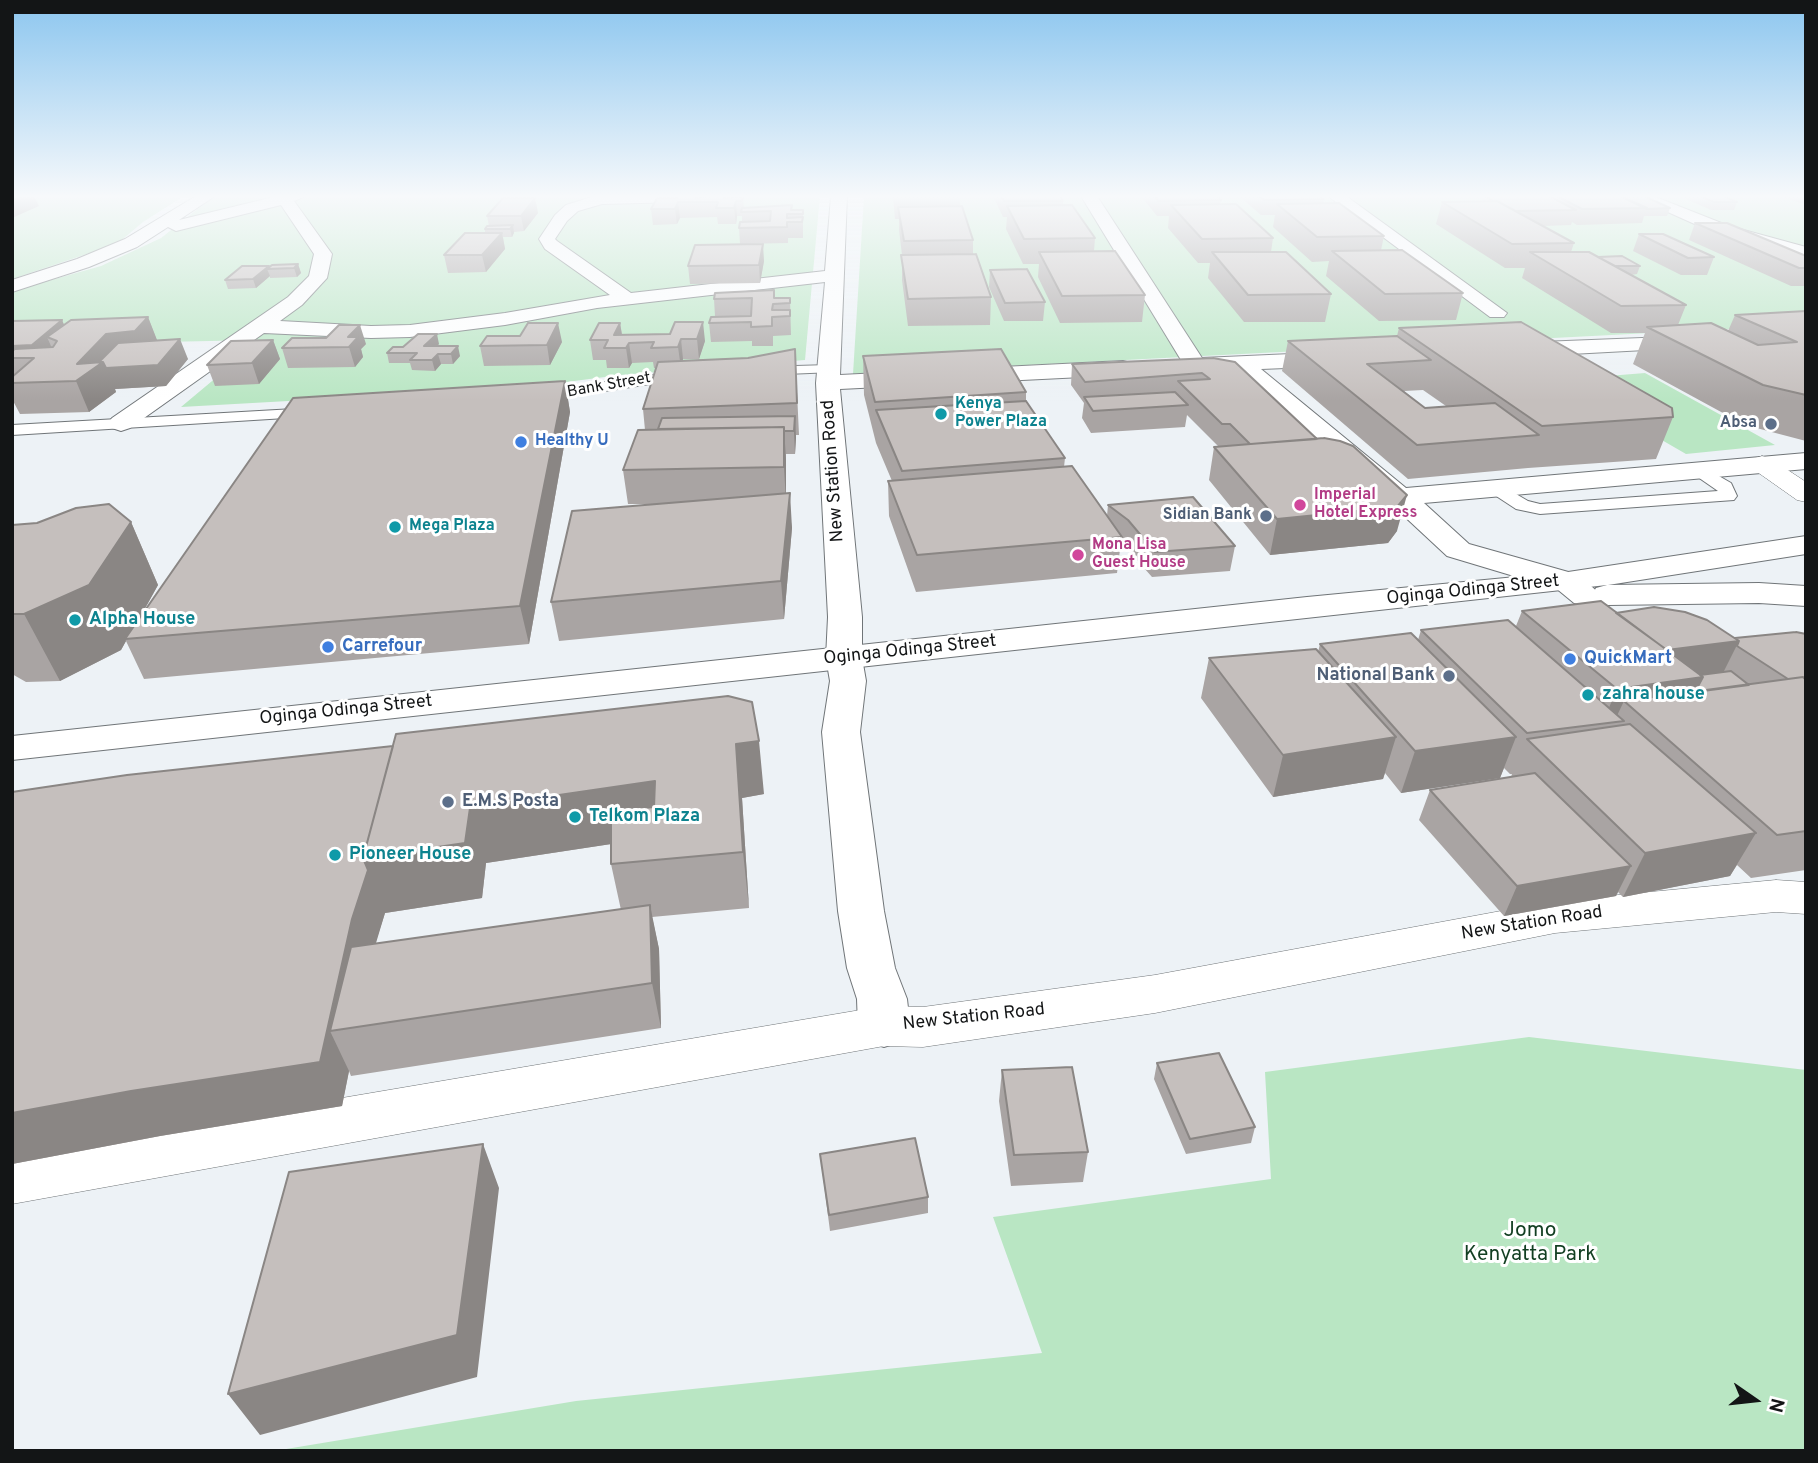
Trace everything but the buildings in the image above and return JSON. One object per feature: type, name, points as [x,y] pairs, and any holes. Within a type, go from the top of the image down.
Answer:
[{"type":"street","points":[[12,286],[79,264]]},
{"type":"street","points":[[121,424],[295,302],[318,278],[321,264]]},
{"type":"street","points":[[581,264],[626,298]]},
{"type":"street","name":"New Station Road","points":[[836,264],[828,376],[845,617],[846,670],[841,732],[862,911],[871,968],[882,999],[884,1026],[923,1027],[1155,994],[1555,917],[1776,896],[1806,898]]},
{"type":"street","points":[[1131,264],[1195,365]]},
{"type":"street","points":[[1430,264],[1497,313]]},
{"type":"street","points":[[258,326],[371,332],[410,331],[505,319],[626,298],[836,275]]},
{"type":"street","points":[[1497,351],[1712,342]]},
{"type":"street","points":[[1168,366],[1362,357]]},
{"type":"street","points":[[1240,363],[1401,497],[1458,550],[1577,589]]},
{"type":"street","points":[[828,376],[1141,368]]},
{"type":"street","points":[[1401,497],[1806,461]]},
{"type":"street","points":[[1762,464],[1806,494]]},
{"type":"street","name":"Oginga Odinga Street","points":[[12,768],[846,670],[1577,589],[1805,550]]},
{"type":"street","name":"Oginga Odinga Street","points":[[1577,589],[1806,596]]},
{"type":"street","name":"Oginga Odinga Street","points":[[12,748],[846,670]]},
{"type":"street","points":[[12,1179],[884,1026]]},
{"type":"lane","points":[[750,371],[828,376]]},
{"type":"lane","name":"Bank Street","points":[[518,398],[554,396],[639,380],[703,373]]},
{"type":"lane","points":[[12,430],[325,412]]},
{"type":"lane","points":[[1493,488],[1522,505],[1540,509],[1728,496],[1726,486],[1698,469]]},
{"type":"green space","points":[[12,264],[56,264],[12,279]]},
{"type":"green space","points":[[814,264],[805,360],[620,375],[521,388],[181,407],[261,340],[12,345],[12,291],[101,266]]},
{"type":"green space","points":[[860,264],[1806,264],[1806,325],[853,374]]},
{"type":"green space","points":[[1645,373],[1775,445],[1686,454],[1558,380]]},
{"type":"green space","name":"Jomo Kenyatta Park","points":[[1529,1037],[1806,1070],[1806,1451],[274,1451],[576,1401],[1042,1353],[993,1217],[1271,1179],[1265,1072]]},
{"type":"place","name":"Kenya Power Plaza","points":[[941,414]]},
{"type":"place","name":"Absa","points":[[1771,424]]},
{"type":"place","name":"Healthy U","points":[[521,442]]},
{"type":"place","name":"Imperial Hotel Express","points":[[1300,505]]},
{"type":"place","name":"Sidian Bank","points":[[1266,516]]},
{"type":"place","name":"Mega Plaza","points":[[395,527]]},
{"type":"place","name":"Mona Lisa Guest House","points":[[1078,555]]},
{"type":"place","name":"Alpha House","points":[[75,620]]},
{"type":"place","name":"Carrefour","points":[[328,647]]},
{"type":"place","name":"QuickMart","points":[[1570,659]]},
{"type":"place","name":"National Bank","points":[[1449,676]]},
{"type":"place","name":"zahra house","points":[[1588,695]]},
{"type":"place","name":"E.M.S Posta","points":[[448,802]]},
{"type":"place","name":"Telkom Plaza","points":[[575,817]]},
{"type":"place","name":"Pioneer House","points":[[335,855]]}]
